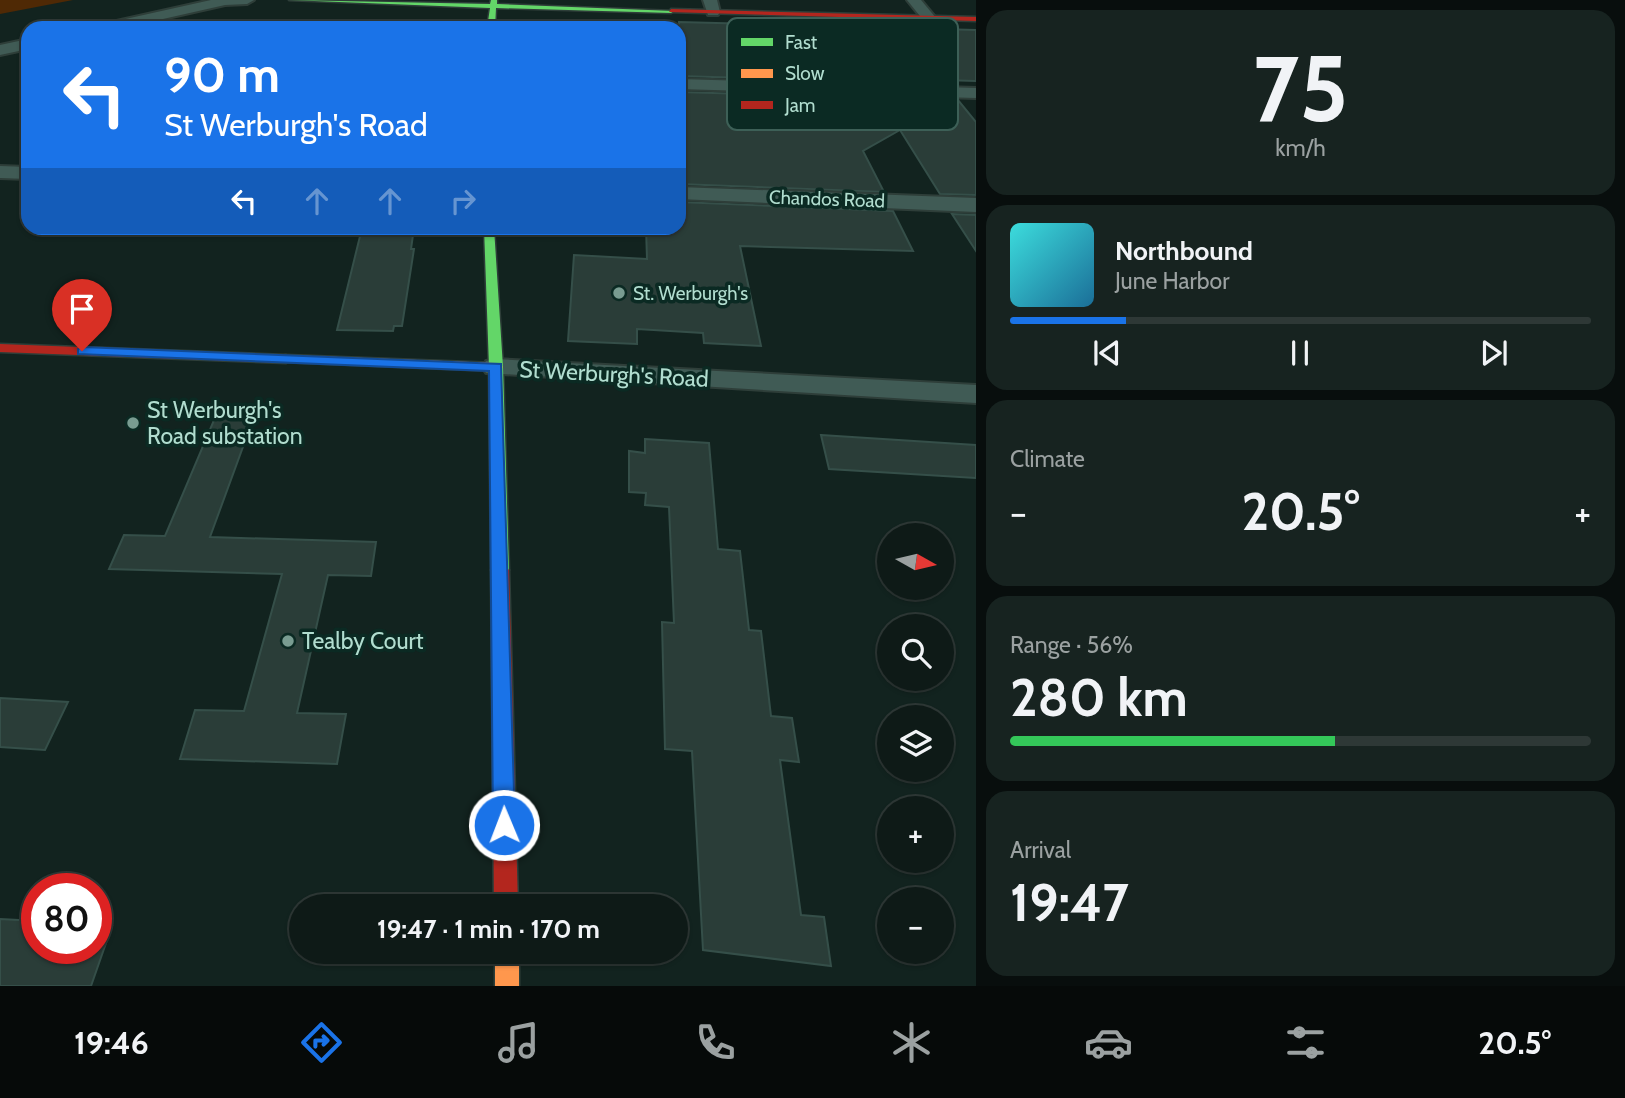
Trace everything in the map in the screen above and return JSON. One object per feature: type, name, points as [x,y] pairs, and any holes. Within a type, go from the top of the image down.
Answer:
[{"type":"main road","points":[[292,0],[711,6],[929,18]]},
{"type":"main road","points":[[492,21],[494,3]]},
{"type":"main road","points":[[958,19],[976,19]]},
{"type":"main road","points":[[489,235],[496,367],[506,894]]},
{"type":"main road","name":"St Werburgh's Road","points":[[0,348],[496,367]]},
{"type":"main road","points":[[506,964],[507,986]]},
{"type":"street","points":[[135,21],[225,1],[247,0]]},
{"type":"street","points":[[914,0],[929,18]]},
{"type":"street","points":[[0,50],[21,46]]},
{"type":"street","points":[[686,84],[727,85]]},
{"type":"street","points":[[958,92],[976,93]]},
{"type":"street","points":[[0,172],[21,173]]},
{"type":"street","name":"Chandos Road","points":[[686,193],[976,205]]},
{"type":"street","name":"St Werburgh's Road","points":[[496,367],[976,394]]},
{"type":"shaded area","points":[[0,0],[73,0],[0,14]]},
{"type":"building","points":[[686,22],[727,23],[727,77],[686,76]]},
{"type":"building","points":[[958,30],[976,30],[976,81],[958,80]]},
{"type":"building","points":[[686,92],[727,93],[727,130],[900,130],[863,151],[884,192],[686,184]]},
{"type":"building","points":[[958,100],[976,122],[976,195],[940,194],[900,130],[958,130]]},
{"type":"building","points":[[686,202],[893,211],[913,251],[740,246],[761,346],[704,343],[703,333],[637,329],[637,344],[568,341],[574,255],[647,259],[646,235],[686,235]]},
{"type":"building","points":[[952,214],[976,215],[976,251]]},
{"type":"building","points":[[360,235],[413,235],[411,249],[414,249],[402,326],[394,326],[393,331],[337,330]]},
{"type":"building","name":"Tealby Court","points":[[217,413],[255,414],[210,537],[376,542],[371,576],[328,575],[297,713],[346,714],[337,764],[180,759],[195,710],[244,711],[282,574],[109,569],[124,535],[165,536]]},
{"type":"building","points":[[821,435],[976,445],[976,478],[829,469]]},
{"type":"building","points":[[645,439],[709,443],[718,549],[740,551],[749,630],[761,631],[771,716],[792,718],[799,762],[780,760],[801,915],[824,917],[831,966],[703,950],[692,751],[665,749],[662,622],[674,623],[669,507],[645,505],[646,493],[629,492],[629,451],[645,453]]},
{"type":"building","points":[[0,698],[68,702],[45,750],[0,747]]},
{"type":"building","points":[[0,919],[21,920],[21,964],[99,964],[91,986],[0,986]]},
{"type":"traffic: fast","points":[[292,0],[671,11]]},
{"type":"traffic: fast","points":[[492,21],[494,0]]},
{"type":"traffic: fast","points":[[489,235],[496,367],[500,570]]},
{"type":"traffic: slow","points":[[286,359],[496,367]]},
{"type":"traffic: slow","points":[[507,964],[507,986]]},
{"type":"traffic: jam","points":[[671,11],[938,18]]},
{"type":"traffic: jam","points":[[958,19],[976,19]]},
{"type":"traffic: jam","points":[[0,348],[286,359]]},
{"type":"traffic: jam","points":[[500,570],[506,894]]},
{"type":"place","name":"St. Werburgh's","points":[[619,293]]},
{"type":"place","name":"St Werburgh's Road substation","points":[[133,423]]},
{"type":"place","name":"Tealby Court","points":[[288,641]]},
{"type":"route","points":[[82,351],[496,367],[504,825]]}]
